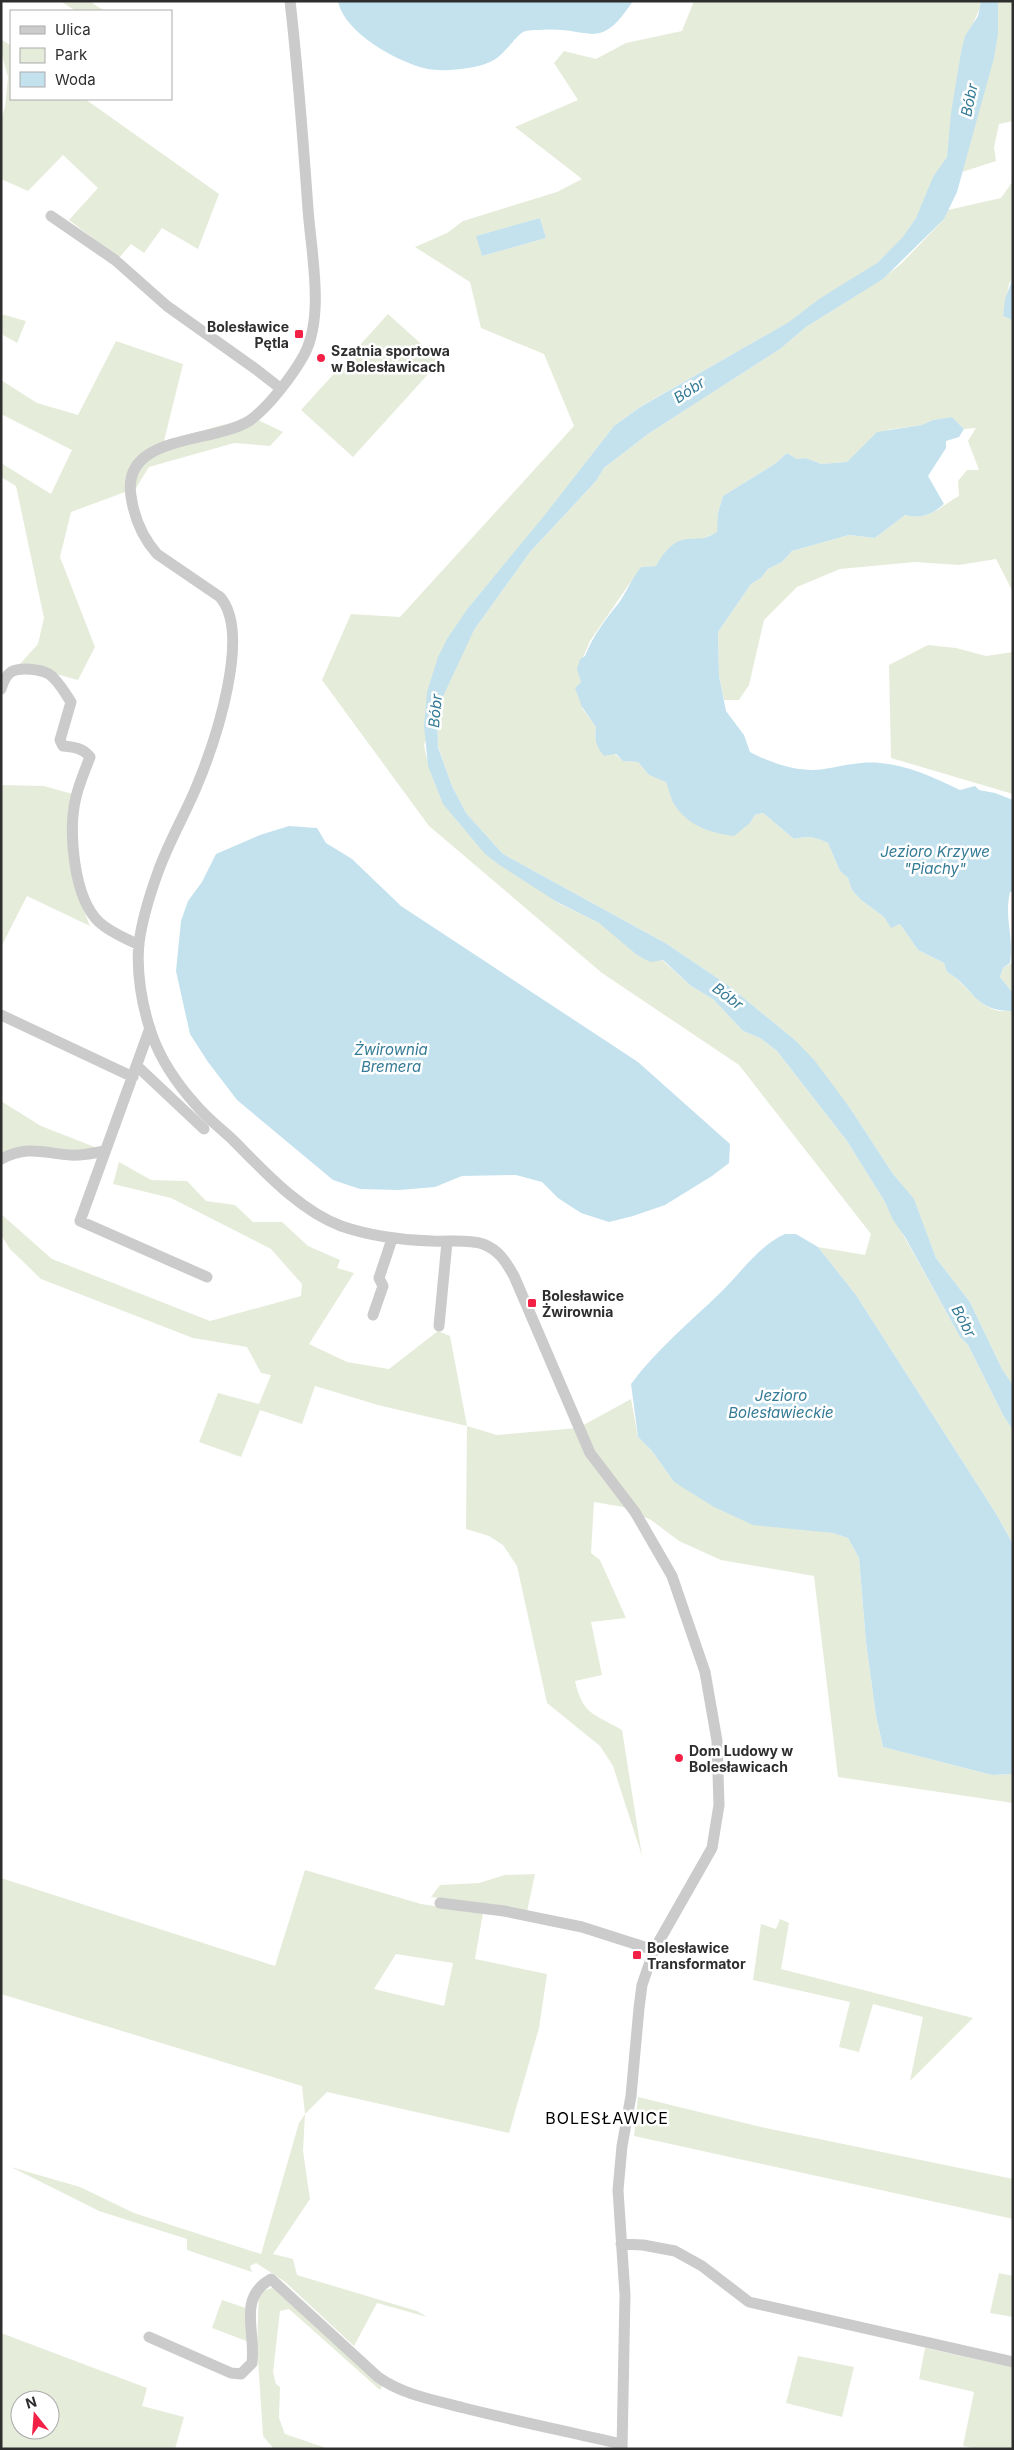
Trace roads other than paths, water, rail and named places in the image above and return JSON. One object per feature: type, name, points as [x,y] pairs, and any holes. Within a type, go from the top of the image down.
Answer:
[{"type":"street","points":[[149,2337],[231,2373],[241,2374],[252,2363],[251,2301],[256,2289],[271,2279],[378,2377],[391,2386],[422,2397],[486,2414],[622,2447],[625,2329],[618,2207],[619,2168],[631,2096],[642,1985],[654,1950],[712,1848],[717,1824],[720,1776],[718,1741],[705,1672],[672,1576],[635,1512],[590,1453],[508,1265],[501,1254],[481,1243],[392,1239],[338,1224],[313,1211],[290,1193],[195,1104],[164,1061],[150,1028],[144,1007],[139,945],[157,874],[199,782],[214,740],[228,682],[233,641],[232,618],[226,603],[157,554],[151,547],[133,508],[130,478],[132,470],[140,460],[161,448],[226,430],[250,420],[280,388],[305,354],[314,331],[315,314],[301,98],[290,1]]},
{"type":"street","points":[[51,216],[115,260],[168,306],[280,388]]},
{"type":"street","points":[[1,689],[11,672],[22,669],[36,671],[49,674],[70,702],[60,740],[63,746],[80,749],[90,757],[76,795],[73,811],[73,852],[80,884],[85,900],[98,921],[115,934],[139,945]]},
{"type":"street","points":[[1,1015],[133,1077]]},
{"type":"street","points":[[150,1028],[80,1221],[207,1277]]},
{"type":"street","points":[[137,1066],[204,1129]]},
{"type":"street","points":[[1,1159],[30,1149],[71,1155],[92,1155],[105,1151]]},
{"type":"street","points":[[373,1315],[383,1286],[379,1278],[392,1239]]},
{"type":"street","points":[[439,1326],[447,1242]]},
{"type":"street","points":[[440,1903],[504,1911],[582,1927],[654,1950]]},
{"type":"street","points":[[621,2244],[643,2245],[675,2251],[702,2266],[749,2302],[1013,2362]]},
{"type":"water","points":[[338,1],[633,1],[611,27],[602,32],[593,34],[558,30],[527,31],[523,32],[496,59],[486,64],[470,68],[442,70],[416,66],[374,45],[361,35],[342,13]]},
{"type":"water","name":"Bóbr","points":[[981,1],[998,1],[998,34],[994,58],[957,192],[944,219],[883,279],[806,327],[780,349],[648,434],[604,468],[596,481],[530,552],[474,630],[437,708],[438,747],[452,786],[466,813],[503,854],[667,944],[729,986],[795,1040],[815,1061],[850,1108],[893,1174],[914,1199],[936,1258],[970,1302],[1002,1369],[1013,1385],[1013,1430],[1003,1415],[968,1345],[960,1337],[905,1237],[893,1220],[885,1202],[847,1141],[777,1051],[760,1038],[743,1031],[713,999],[691,986],[663,960],[650,962],[637,955],[599,923],[557,902],[485,854],[443,804],[428,766],[424,726],[427,692],[438,657],[447,639],[468,608],[544,516],[614,426],[640,407],[789,322],[819,299],[877,263],[902,238],[916,218],[933,177],[947,157],[951,113],[961,52],[965,36],[978,16]]},
{"type":"water","points":[[540,218],[546,238],[482,256],[476,236]]},
{"type":"water","points":[[1013,278],[1012,320],[1003,316],[1005,299]]},
{"type":"water","name":"Jezioro Krzywe \"Piachy\"","points":[[952,417],[964,429],[959,437],[946,441],[946,448],[928,476],[944,504],[926,515],[916,517],[905,515],[875,538],[849,535],[792,551],[782,562],[768,569],[761,578],[751,584],[718,632],[719,676],[726,711],[744,735],[750,752],[767,760],[805,770],[865,763],[890,764],[921,773],[960,790],[975,786],[979,790],[995,793],[1013,800],[1013,891],[1010,892],[1008,901],[1011,953],[1010,963],[1003,968],[1000,977],[1013,993],[1012,1011],[999,1010],[981,1003],[963,984],[947,972],[944,963],[918,950],[900,924],[891,928],[884,917],[861,900],[852,890],[848,878],[840,871],[828,843],[812,838],[794,839],[763,813],[755,815],[750,823],[734,836],[710,831],[688,820],[674,804],[666,782],[649,775],[638,762],[623,761],[616,754],[604,756],[596,743],[596,727],[582,707],[575,688],[581,682],[577,669],[580,659],[585,656],[599,629],[621,599],[634,576],[641,567],[656,566],[665,552],[677,542],[706,537],[717,532],[718,513],[723,496],[776,463],[787,453],[797,459],[806,458],[821,464],[847,462],[877,432],[922,425],[933,420]]},
{"type":"water","name":"Żwirownia Bremera","points":[[289,826],[317,828],[326,843],[352,859],[401,906],[638,1062],[730,1144],[729,1163],[712,1176],[665,1205],[609,1222],[581,1213],[558,1198],[542,1182],[516,1175],[462,1176],[435,1187],[399,1190],[360,1189],[333,1180],[237,1100],[208,1062],[190,1034],[176,971],[181,921],[188,901],[202,882],[216,854],[260,835]]},
{"type":"water","name":"Jezioro Bolesławieckie","points":[[785,1234],[796,1234],[818,1247],[856,1295],[995,1512],[1013,1544],[1013,1774],[992,1775],[883,1747],[876,1716],[866,1642],[859,1558],[848,1538],[833,1533],[753,1525],[714,1507],[674,1482],[652,1451],[638,1437],[631,1384],[662,1348],[720,1293],[766,1245]]},
{"type":"place","name":"Bolesławice Pętla","points":[[299,334]]},
{"type":"place","name":"Szatnia sportowa w Bolesławicach","points":[[321,358]]},
{"type":"place","name":"Bolesławice Żwirownia","points":[[532,1303]]},
{"type":"place","name":"Dom Ludowy w Bolesławicach","points":[[679,1758]]},
{"type":"place","name":"Bolesławice Transformator","points":[[637,1955]]},
{"type":"district","name":"BOLESŁAWICE","points":[[607,2118]]}]
